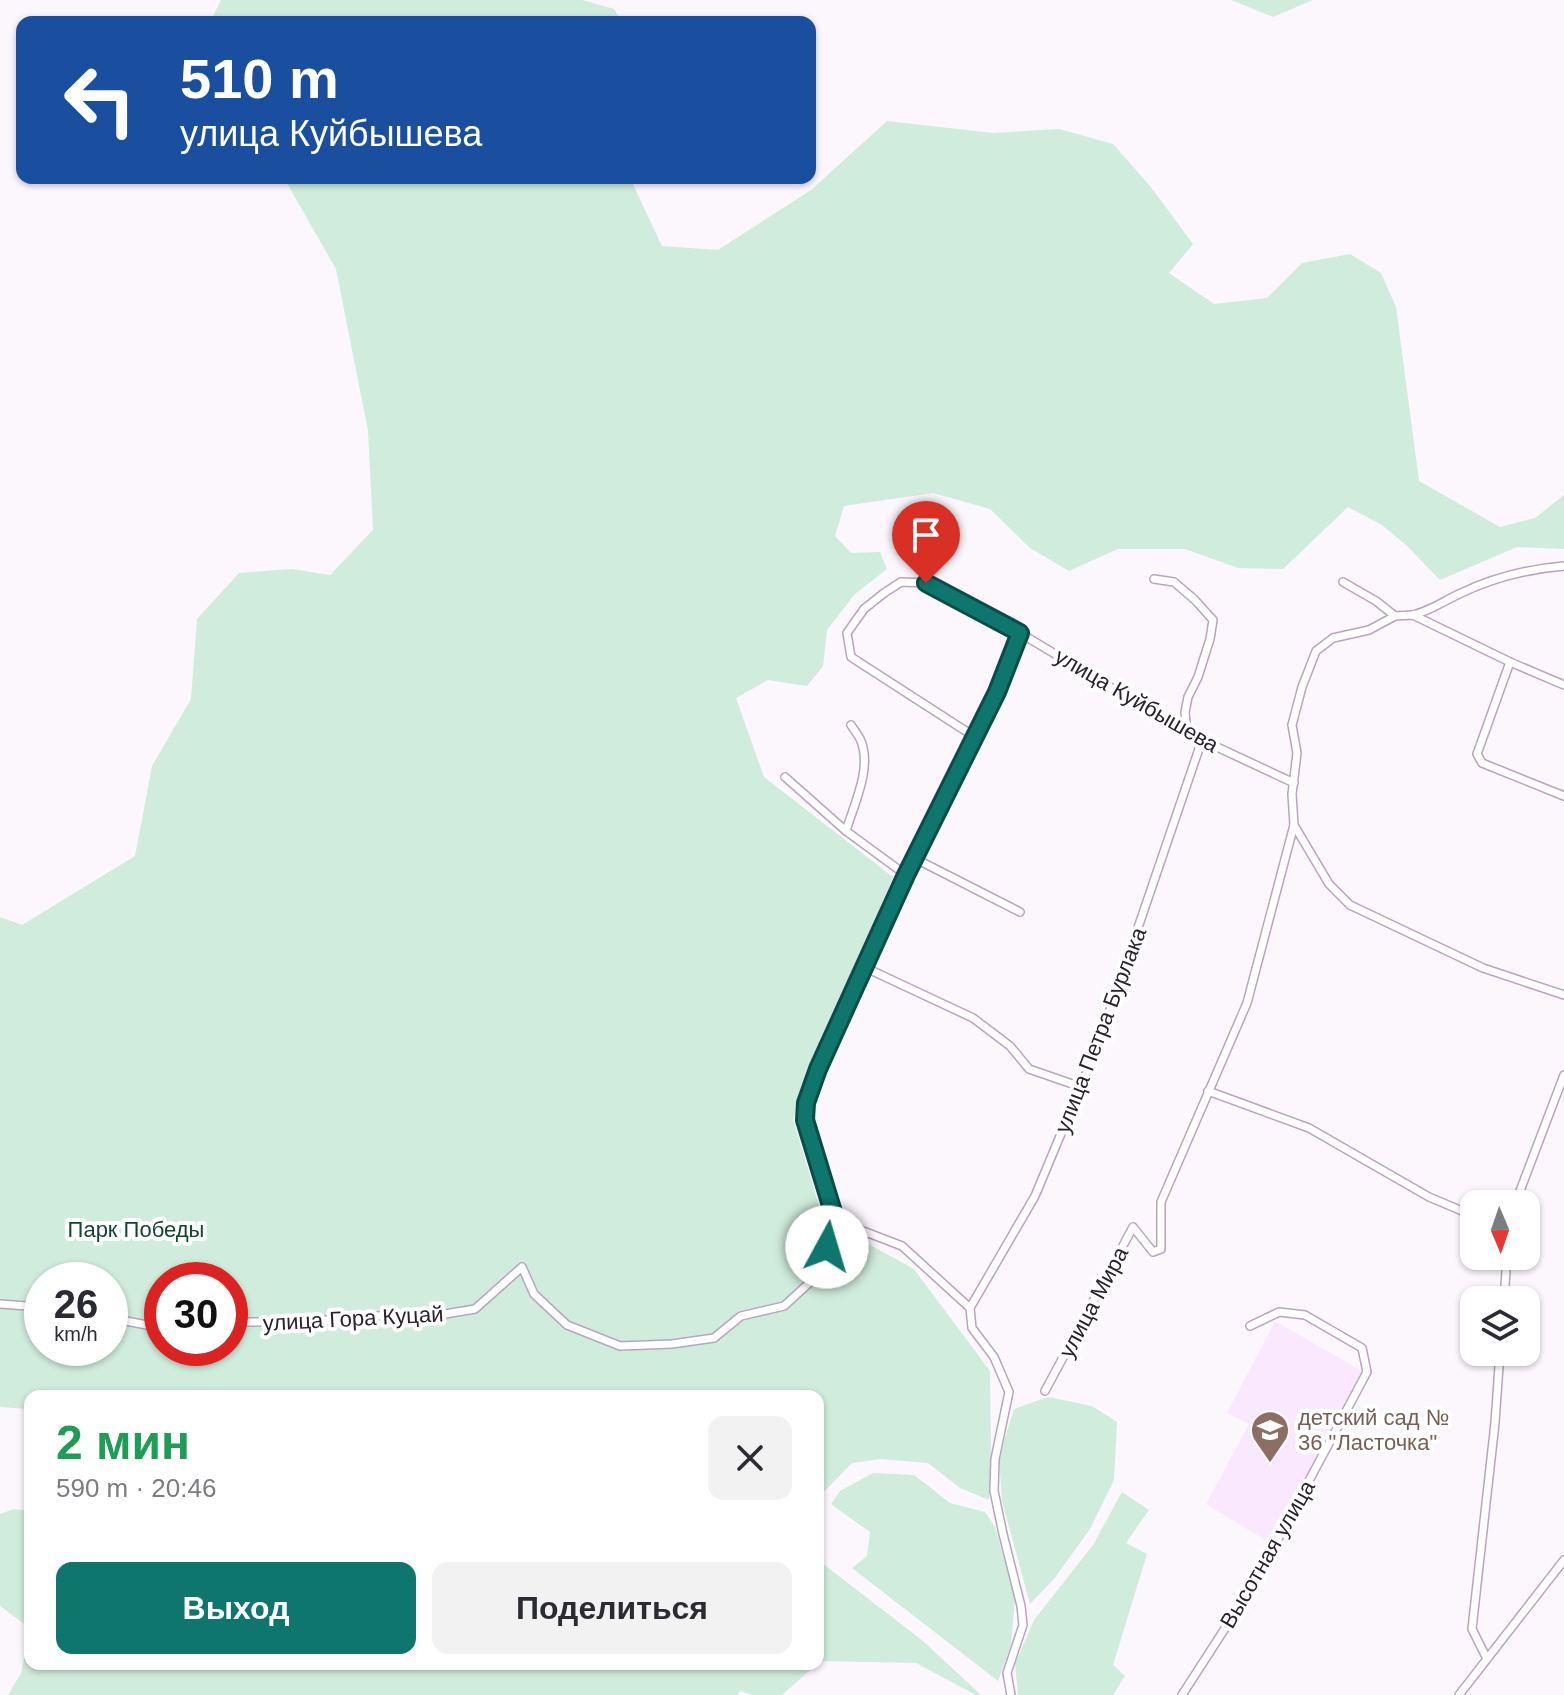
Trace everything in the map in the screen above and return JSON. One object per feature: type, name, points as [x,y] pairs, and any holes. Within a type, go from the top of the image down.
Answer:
[{"type":"street","points":[[1564,566],[1506,575],[1459,594],[1430,610],[1395,616],[1369,630],[1333,638],[1316,651],[1292,725],[1297,753],[1292,794],[1294,825],[1329,884],[1350,905],[1483,968],[1564,995]]},
{"type":"street","points":[[1154,579],[1174,582],[1213,620],[1198,677],[1188,697],[1185,712],[1187,733]]},
{"type":"street","name":"улица Куйбышева","points":[[975,737],[851,657],[847,633],[864,609],[901,582],[926,583],[1020,633],[1187,733],[1294,783]]},
{"type":"street","points":[[1343,582],[1395,616]]},
{"type":"street","points":[[1413,615],[1564,685]]},
{"type":"street","points":[[1011,1695],[1007,1673],[1023,1625],[994,1491],[995,1459],[1009,1392],[994,1357],[972,1328],[970,1308],[902,1246],[837,1221],[805,1120],[806,1103],[818,1069],[914,858],[997,692],[1020,633]]},
{"type":"street","points":[[1510,662],[1477,754],[1482,763],[1564,796]]},
{"type":"street","points":[[846,831],[865,762],[861,740],[851,725]]},
{"type":"street","name":"улица Петра Бурлака","points":[[970,1308],[1035,1196],[1081,1087],[1202,740]]},
{"type":"street","points":[[785,777],[846,831],[906,875]]},
{"type":"street","name":"улица Мира","points":[[1045,1391],[1133,1227],[1153,1252],[1161,1249],[1161,1202],[1247,1003],[1294,825]]},
{"type":"street","points":[[914,858],[1020,912]]},
{"type":"street","points":[[864,967],[973,1018],[1010,1046],[1029,1069],[1081,1087]]},
{"type":"street","points":[[1520,1190],[1564,1075]]},
{"type":"street","points":[[1208,1091],[1309,1128],[1429,1197],[1460,1210]]},
{"type":"street","name":"улица Гора Куцай","points":[[248,1322],[439,1315],[475,1309],[522,1267],[534,1294],[567,1325],[620,1346],[672,1344],[714,1338],[741,1316],[784,1306],[819,1274],[833,1212]]},
{"type":"street","points":[[0,1304],[24,1306]]},
{"type":"street","name":"Высотная улица","points":[[1182,1695],[1255,1582],[1367,1372],[1362,1348],[1305,1315],[1279,1312],[1250,1326]]},
{"type":"street","points":[[1487,1659],[1472,1629],[1499,1366]]},
{"type":"street","points":[[1459,1695],[1564,1560]]},
{"type":"shaded area","name":"детский сад № 36 \"Ласточка\"","points":[[1275,1321],[1362,1371],[1270,1543],[1206,1504],[1249,1424],[1227,1413]]},
{"type":"green space","points":[[221,0],[582,0],[614,9],[618,16],[213,16]]},
{"type":"green space","points":[[1231,0],[1313,0],[1273,17]]},
{"type":"green space","name":"Парк Победы","points":[[887,121],[993,133],[1059,129],[1113,144],[1150,186],[1193,244],[1169,273],[1214,304],[1267,298],[1302,263],[1350,254],[1381,273],[1396,307],[1419,481],[1500,527],[1535,518],[1564,495],[1564,549],[1517,547],[1440,580],[1382,525],[1348,507],[1283,569],[1238,568],[1185,549],[1118,549],[1069,571],[1030,548],[990,509],[933,493],[844,506],[835,536],[851,553],[880,552],[887,569],[855,594],[827,630],[823,666],[807,686],[768,680],[736,698],[764,777],[893,877],[793,1119],[823,1219],[914,1269],[990,1371],[989,1500],[960,1488],[928,1463],[881,1459],[852,1463],[824,1492],[824,1390],[24,1390],[24,1409],[0,1407],[0,917],[22,925],[135,856],[152,766],[191,699],[197,619],[239,573],[292,569],[330,575],[373,530],[368,431],[336,269],[287,184],[633,184],[662,246],[718,250],[811,190]]},
{"type":"green space","points":[[1048,1397],[1092,1406],[1117,1422],[1114,1480],[1090,1529],[1054,1579],[1030,1604],[1002,1501],[999,1458],[1014,1409]]},
{"type":"green space","points":[[873,1473],[914,1475],[950,1503],[985,1512],[995,1527],[1015,1598],[1011,1645],[998,1681],[852,1568],[867,1556],[870,1532],[831,1504],[840,1491]]},
{"type":"green space","points":[[1122,1492],[1149,1510],[1126,1543],[1147,1554],[1113,1665],[1125,1676],[1113,1695],[1018,1695],[1015,1664],[1034,1620],[1093,1545]]},
{"type":"green space","points":[[14,1509],[24,1510],[24,1624],[0,1606],[0,1514]]},
{"type":"green space","points":[[824,1565],[923,1641],[981,1695],[916,1663],[824,1661]]},
{"type":"green space","points":[[24,1659],[24,1670],[810,1670],[782,1695],[753,1695],[740,1691],[738,1695],[8,1695],[21,1673]]},
{"type":"place","name":"детский сад № 36 \"Ласточка\"","points":[[1270,1464]]},
{"type":"route","points":[[827,1247],[833,1212],[805,1120],[806,1103],[818,1069],[906,875],[997,692],[1020,633],[926,583]]}]
